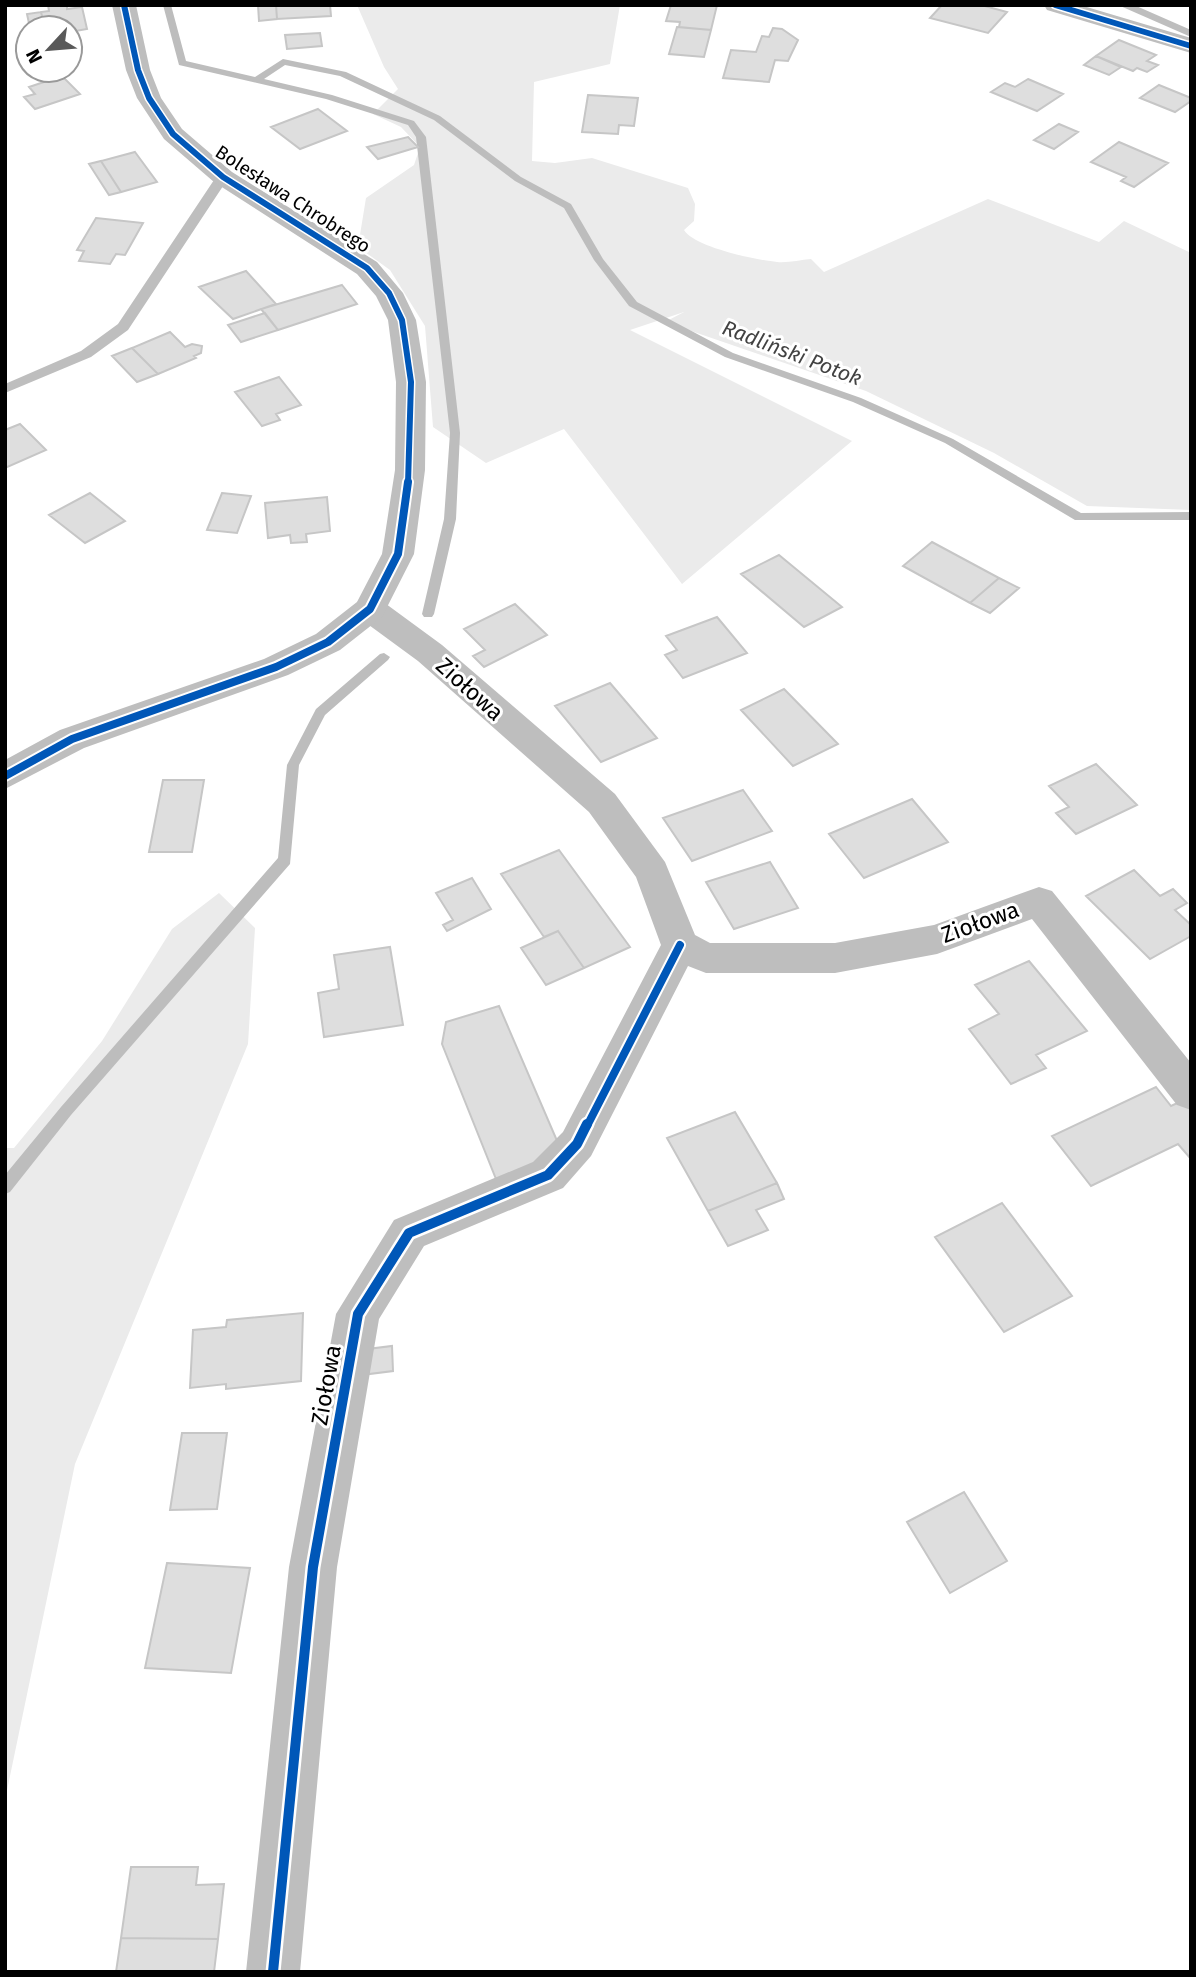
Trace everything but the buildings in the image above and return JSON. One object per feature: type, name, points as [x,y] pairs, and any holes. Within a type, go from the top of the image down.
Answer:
[{"type":"street","name":"Bolesława Chrobrego","points":[[5,776],[72,739],[276,667],[328,642],[370,610],[398,554],[410,470],[411,382],[402,320],[389,293],[367,268],[223,177],[173,134],[149,98],[138,71],[124,5]]},
{"type":"street","points":[[1055,5],[1191,46]]},
{"type":"street","name":"Ziołowa","points":[[370,610],[430,653],[601,803],[652,872],[680,945],[706,958],[835,958],[937,939],[1040,901],[1191,1093]]},
{"type":"street","name":"Ziołowa","points":[[273,1972],[313,1567],[358,1314],[410,1233],[548,1175],[577,1144],[680,945]]},
{"type":"lane","points":[[1124,5],[1191,34]]},
{"type":"lane","points":[[5,389],[86,354],[123,327],[223,177]]},
{"type":"shaded area","points":[[357,5],[620,5],[610,64],[534,82],[532,161],[555,163],[592,158],[688,188],[695,204],[694,221],[684,230],[700,242],[726,252],[777,262],[811,259],[824,272],[988,199],[1099,242],[1124,221],[1191,253],[1191,510],[1087,506],[994,453],[866,391],[665,322],[684,312],[630,330],[852,441],[682,584],[564,429],[486,463],[433,427],[425,326],[390,270],[358,247],[366,198],[414,165],[420,147],[401,127],[373,114],[398,89],[384,67]]},
{"type":"shaded area","points":[[219,893],[255,928],[248,1044],[75,1464],[5,1800],[5,1148],[14,1148],[102,1041],[172,929]]},
{"type":"waterway","name":"Radliński Potok","points":[[167,5],[182,63],[257,80]]},
{"type":"waterway","name":"Radliński Potok","points":[[257,80],[283,62],[343,74],[437,118],[518,179],[568,206],[599,260],[633,304],[729,355],[857,400],[949,441],[1079,517],[1191,516]]},
{"type":"waterway","points":[[257,80],[329,97],[411,123],[421,137],[455,433],[450,519],[428,614]]},
{"type":"waterway","points":[[5,1187],[66,1111],[285,860],[293,765],[320,712],[384,657]]},
{"type":"cycle path","points":[[5,776],[72,739],[276,667],[328,642],[370,609],[398,554],[410,470],[411,382],[402,320],[389,293],[367,268],[223,177],[173,134],[149,98],[138,70],[124,5]]},
{"type":"cycle path","points":[[1055,5],[1191,46]]},
{"type":"cycle path","points":[[273,1972],[313,1567],[358,1314],[409,1233],[548,1175],[577,1144],[680,945]]}]
